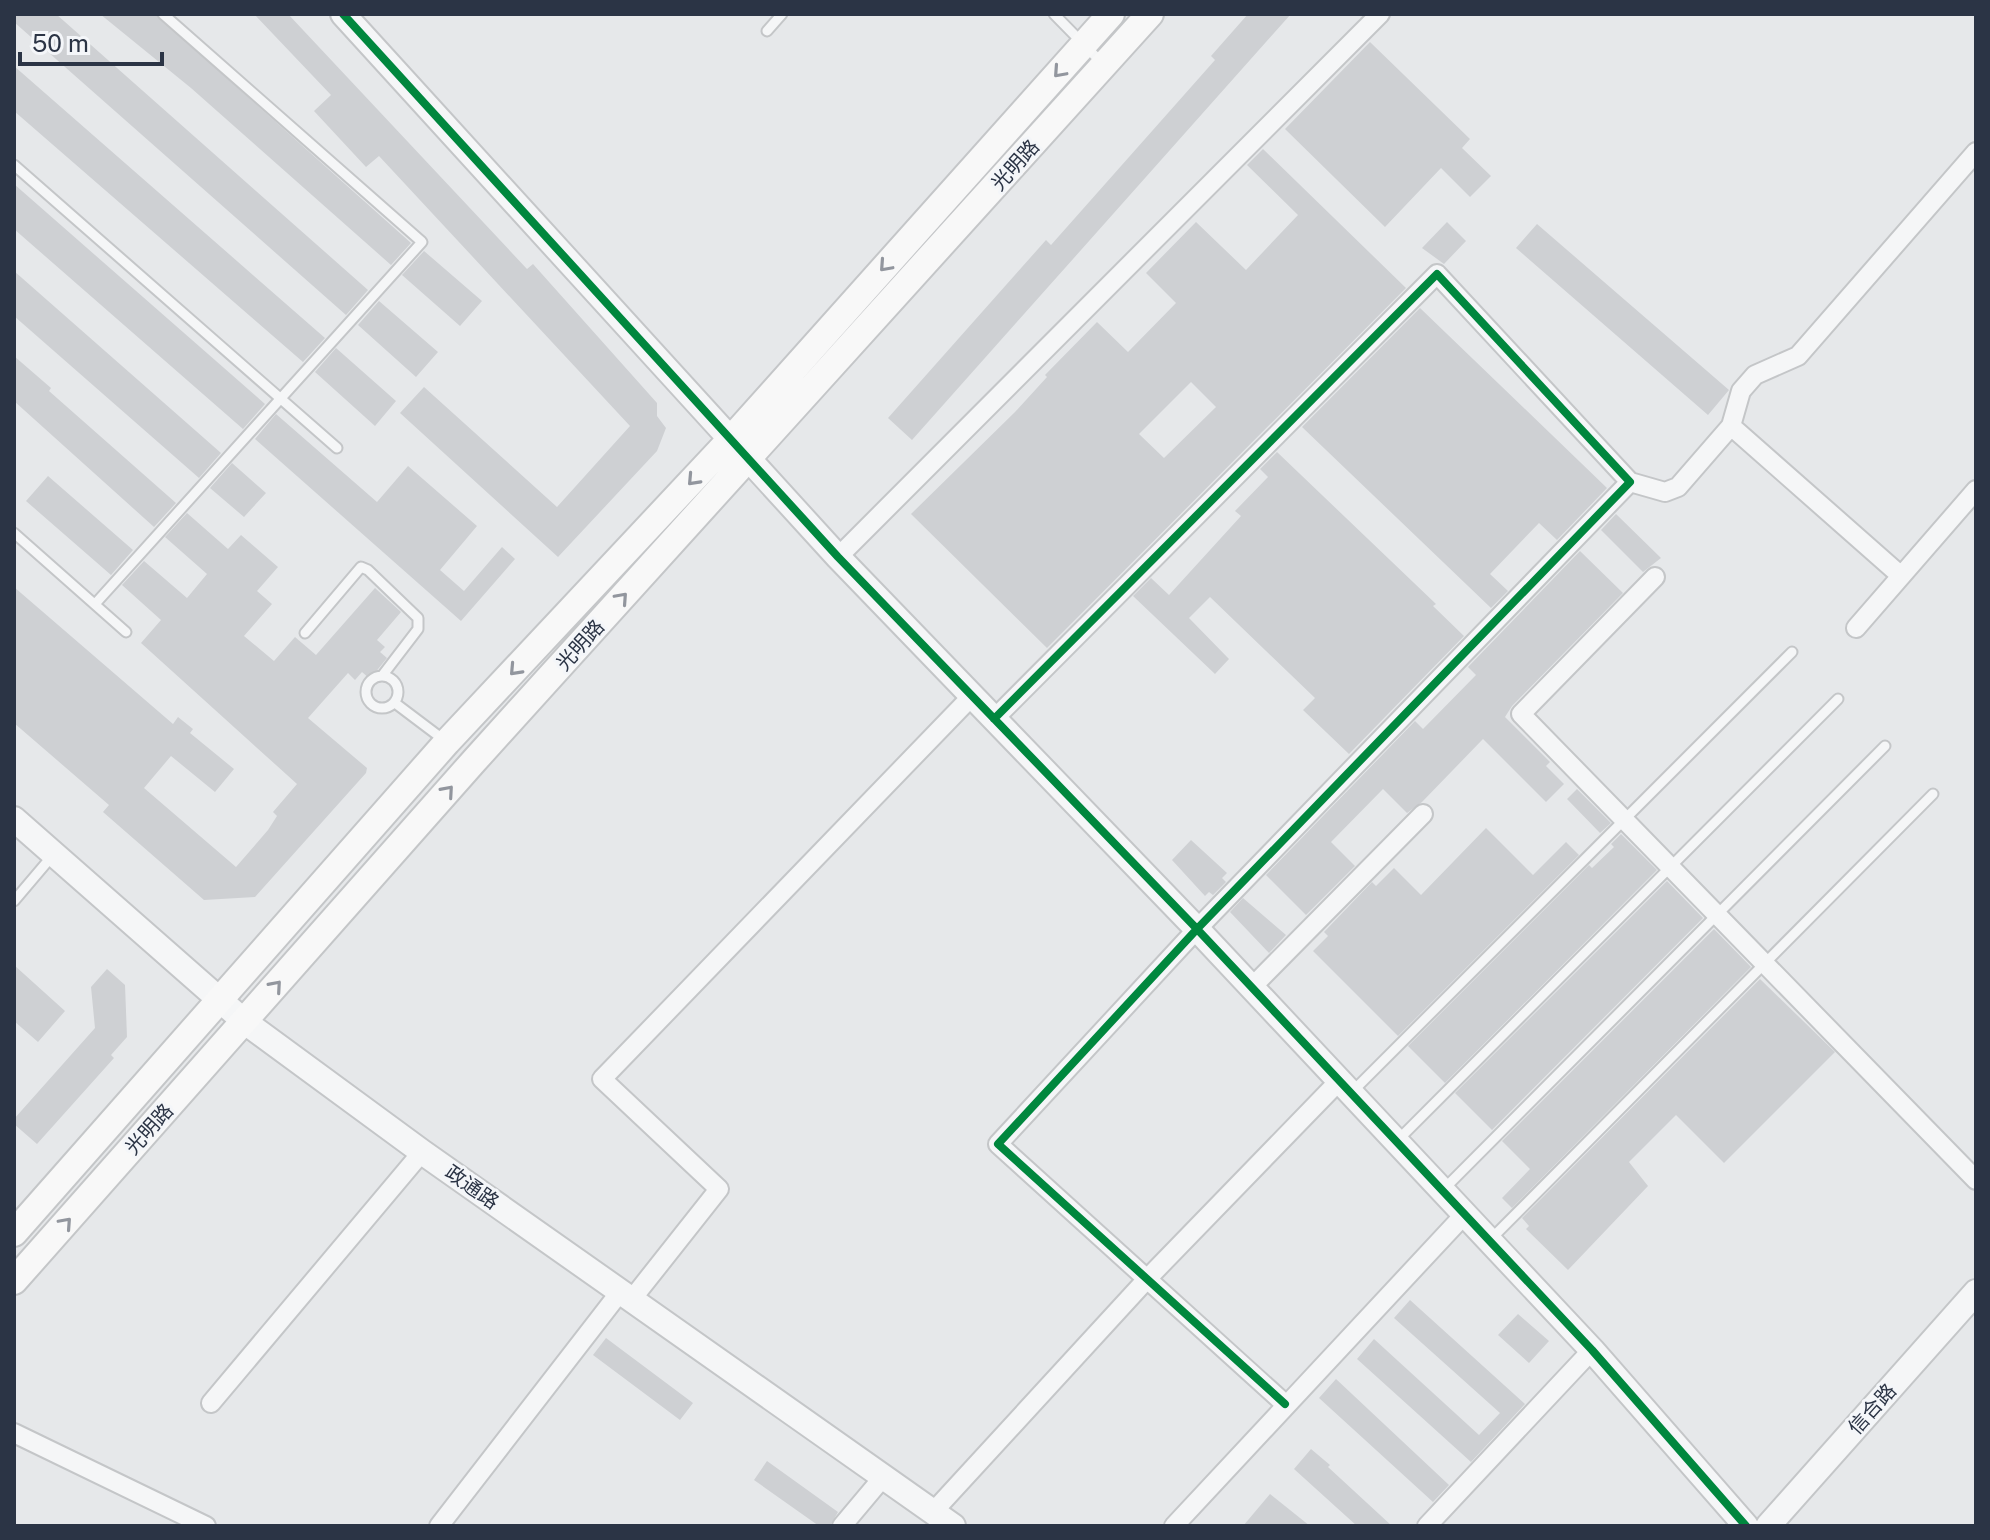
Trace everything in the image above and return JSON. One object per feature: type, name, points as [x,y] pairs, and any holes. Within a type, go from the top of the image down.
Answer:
[{"type":"main road","name":"光明路","points":[[14,1233],[447,742],[732,438],[1111,14]]},
{"type":"main road","name":"光明路","points":[[14,1281],[1150,14]]},
{"type":"street","points":[[343,14],[838,557],[1197,929],[1592,1350],[1746,1526]]},
{"type":"street","points":[[838,557],[1380,14]]},
{"type":"street","points":[[994,719],[1437,274],[1630,482],[1665,492],[1678,487],[1731,426],[1741,391],[1755,375],[1798,356],[1976,152]]},
{"type":"street","points":[[1731,426],[1900,575]]},
{"type":"street","points":[[1285,1404],[998,1144],[1197,929],[1630,482]]},
{"type":"street","points":[[1856,628],[1976,490]]},
{"type":"street","points":[[1655,577],[1521,714],[1976,1180]]},
{"type":"street","points":[[439,1526],[626,1295],[719,1189],[602,1079],[973,695]]},
{"type":"street","points":[[1251,988],[1423,814]]},
{"type":"street","name":"政通路","points":[[14,819],[245,1022],[422,1152],[953,1526]]},
{"type":"street","points":[[933,1512],[1147,1279],[1346,1086]]},
{"type":"street","points":[[211,1403],[422,1152]]},
{"type":"street","points":[[1174,1526],[1464,1215]]},
{"type":"street","name":"信合路","points":[[1768,1526],[1976,1292]]},
{"type":"street","points":[[1427,1526],[1592,1350]]},
{"type":"street","points":[[14,1433],[206,1526]]},
{"type":"street","points":[[842,1526],[884,1476]]},
{"type":"lane","points":[[95,604],[422,242],[163,14]]},
{"type":"lane","points":[[767,31],[782,14]]},
{"type":"lane","points":[[1054,14],[1105,65]]},
{"type":"lane","points":[[14,165],[337,448]]},
{"type":"lane","points":[[14,533],[126,632]]},
{"type":"lane","points":[[305,633],[361,567],[368,570],[418,618],[418,629],[382,676],[370,681],[367,697],[380,709],[395,703]]},
{"type":"lane","points":[[1346,1086],[1624,819],[1792,652]]},
{"type":"lane","points":[[382,676],[389,677],[398,686],[395,703]]},
{"type":"lane","points":[[1396,1142],[1838,699]]},
{"type":"lane","points":[[395,703],[447,742]]},
{"type":"lane","points":[[1442,1191],[1885,746]]},
{"type":"lane","points":[[1489,1241],[1933,794]]},
{"type":"lane","points":[[14,901],[53,855]]},
{"type":"building","points":[[14,14],[56,14],[368,290],[346,315],[14,22]]},
{"type":"building","points":[[100,14],[155,14],[411,243],[391,265],[191,88]]},
{"type":"building","points":[[254,14],[288,14],[527,269],[533,264],[657,403],[657,416],[666,428],[657,451],[558,557],[400,413],[424,387],[557,507],[630,426],[379,156],[366,167],[314,111],[331,95]]},
{"type":"building","points":[[1248,14],[1291,14],[912,440],[888,418],[1046,240],[1051,245],[1215,60],[1211,56]]},
{"type":"building","points":[[1370,42],[1470,139],[1462,148],[1491,176],[1470,197],[1441,168],[1385,227],[1285,129]]},
{"type":"building","points":[[14,66],[325,338],[303,362],[14,111]]},
{"type":"building","points":[[1263,149],[1406,288],[1047,648],[911,514],[1015,412],[1047,377],[1045,375],[1097,322],[1128,352],[1176,303],[1146,273],[1196,222],[1246,270],[1298,215],[1247,165]],"holes":[[[1191,382],[1216,407],[1164,458],[1139,434]]]},
{"type":"building","points":[[14,184],[265,404],[243,429],[14,229]]},
{"type":"building","points":[[1447,222],[1466,241],[1444,264],[1422,248]]},
{"type":"building","points":[[1537,224],[1729,390],[1708,415],[1516,248]]},
{"type":"building","points":[[424,251],[482,301],[460,326],[402,275]]},
{"type":"building","points":[[14,271],[221,453],[199,478],[14,316]]},
{"type":"building","points":[[379,301],[438,352],[416,377],[358,325]]},
{"type":"building","points":[[1420,308],[1607,488],[1557,540],[1539,523],[1490,574],[1508,591],[1491,608],[1302,427]]},
{"type":"building","points":[[336,348],[396,401],[375,426],[315,372]]},
{"type":"building","points":[[14,356],[176,503],[154,527],[14,401]]},
{"type":"building","points":[[276,414],[377,502],[408,466],[477,526],[440,570],[464,591],[502,547],[515,559],[461,621],[255,439]]},
{"type":"building","points":[[1277,452],[1436,604],[1433,606],[1464,636],[1349,754],[1303,710],[1315,698],[1210,597],[1189,618],[1229,659],[1215,674],[1133,596],[1151,578],[1169,595],[1241,516],[1235,511],[1268,477],[1260,469]]},
{"type":"building","points":[[232,463],[266,493],[244,517],[210,488]]},
{"type":"building","points":[[48,476],[133,550],[111,575],[26,501]]},
{"type":"building","points":[[187,513],[228,549],[241,535],[278,567],[257,591],[272,604],[244,636],[274,661],[295,637],[316,655],[375,588],[401,612],[377,640],[385,647],[380,652],[387,658],[370,679],[362,672],[355,680],[348,673],[308,718],[367,768],[366,773],[255,897],[204,900],[103,812],[109,805],[14,723],[14,587],[173,724],[178,717],[193,729],[190,733],[234,769],[215,792],[171,756],[144,788],[236,867],[268,830],[277,816],[273,812],[297,784],[141,643],[161,620],[122,585],[144,561],[187,598],[207,574],[165,537]]},
{"type":"building","points":[[1616,514],[1661,558],[1643,572],[1601,530]]},
{"type":"building","points":[[1580,551],[1623,593],[1512,706],[1505,717],[1550,762],[1546,766],[1564,784],[1546,802],[1483,739],[1422,802],[1407,813],[1383,789],[1331,842],[1355,866],[1306,915],[1266,875],[1415,721],[1423,729],[1476,675],[1468,667]]},
{"type":"building","points":[[1577,789],[1611,823],[1600,833],[1567,799]]},
{"type":"building","points":[[1486,828],[1533,875],[1566,842],[1579,855],[1398,1036],[1313,951],[1328,936],[1324,932],[1372,882],[1376,886],[1394,868],[1421,895]]},
{"type":"building","points":[[1621,834],[1657,870],[1445,1083],[1408,1046],[1589,865],[1592,868],[1614,847],[1611,844]]},
{"type":"building","points":[[1191,840],[1227,873],[1222,878],[1226,882],[1213,895],[1209,892],[1205,896],[1172,860]]},
{"type":"building","points":[[1667,881],[1703,918],[1492,1130],[1455,1093]]},
{"type":"building","points":[[1243,898],[1286,935],[1269,953],[1230,912]]},
{"type":"building","points":[[1714,929],[1751,967],[1512,1208],[1502,1198],[1530,1169],[1502,1141]]},
{"type":"building","points":[[14,965],[65,1011],[38,1042],[14,1021]]},
{"type":"building","points":[[107,969],[125,985],[127,1037],[111,1055],[114,1058],[37,1144],[14,1124],[14,1119],[95,1028],[91,987]]},
{"type":"building","points":[[1760,979],[1835,1052],[1724,1163],[1676,1115],[1629,1162],[1648,1186],[1568,1270],[1526,1229],[1529,1226],[1522,1218]]},
{"type":"building","points":[[1410,1300],[1525,1404],[1471,1462],[1357,1359],[1374,1339],[1479,1435],[1500,1413],[1394,1318]]},
{"type":"building","points":[[1518,1314],[1549,1341],[1529,1363],[1498,1335]]},
{"type":"building","points":[[606,1338],[693,1403],[680,1420],[593,1355]]},
{"type":"building","points":[[1336,1379],[1449,1485],[1433,1502],[1319,1398]]},
{"type":"building","points":[[1311,1449],[1392,1526],[1357,1526],[1294,1469]]},
{"type":"building","points":[[767,1461],[838,1512],[830,1526],[819,1526],[754,1480]]},
{"type":"building","points":[[1270,1494],[1310,1526],[1243,1526]]},
{"type":"cycle path","points":[[343,14],[838,557],[1197,929],[1592,1350],[1746,1526]]},
{"type":"cycle path","points":[[994,719],[1437,274],[1630,482],[1197,929],[998,1144],[1285,1404]]}]
